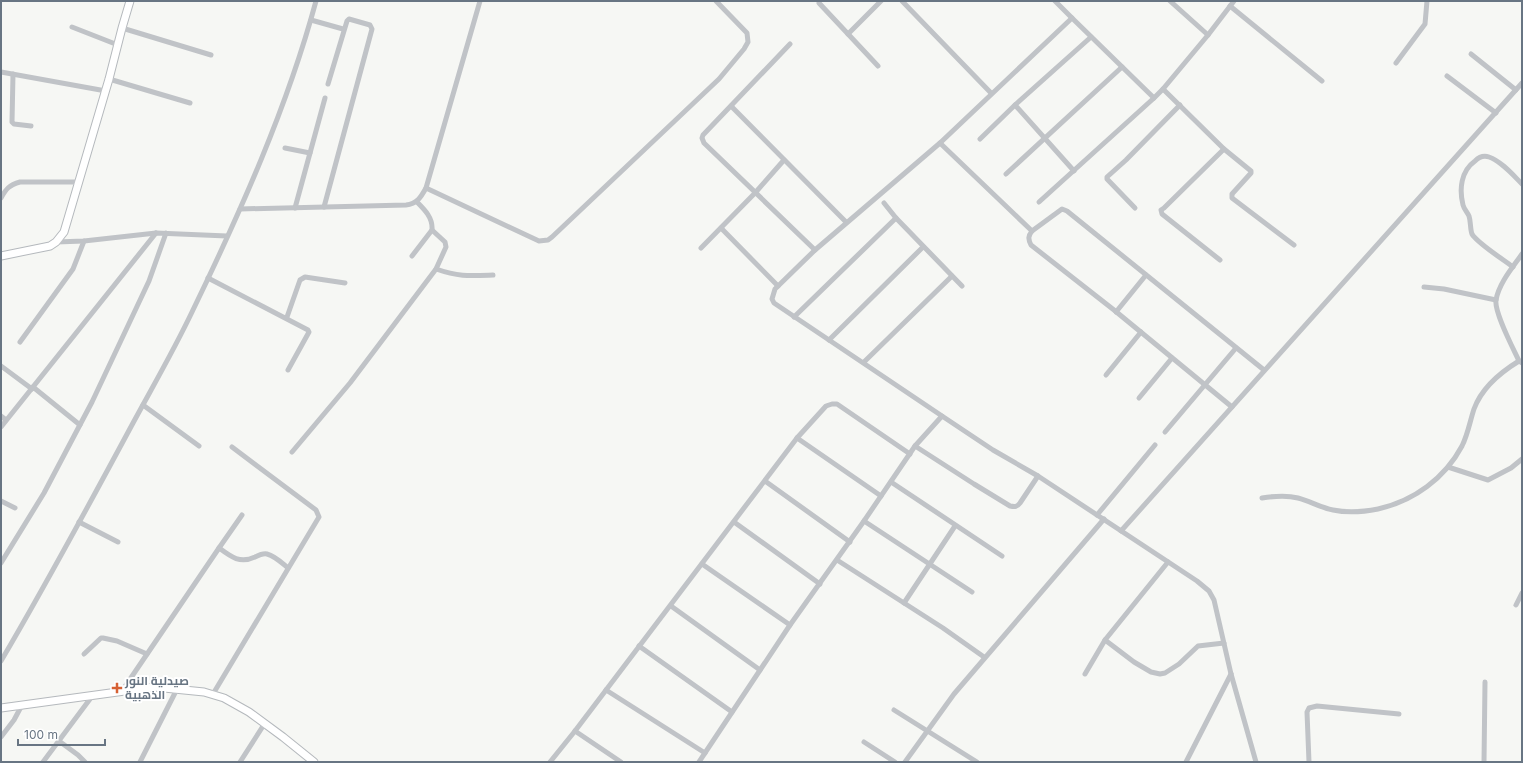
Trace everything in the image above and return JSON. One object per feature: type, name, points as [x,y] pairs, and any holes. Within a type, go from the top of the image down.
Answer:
[{"type":"main road","points":[[1,256],[43,248],[56,242],[64,232],[106,91],[130,1]]},
{"type":"main road","points":[[1,708],[154,687],[188,689],[213,694],[232,702],[265,723],[314,762]]},
{"type":"street","points":[[1,661],[42,592],[181,334],[208,278],[240,209],[266,146],[311,20],[316,1]]},
{"type":"street","points":[[240,209],[406,205],[417,202],[426,188],[480,1]]},
{"type":"street","points":[[426,188],[539,241],[548,240],[719,78],[744,49],[748,42],[746,33],[716,1]]},
{"type":"street","points":[[848,34],[881,1]]},
{"type":"street","points":[[902,1],[991,93]]},
{"type":"street","points":[[1055,1],[1154,98]]},
{"type":"street","points":[[1170,1],[1208,35]]},
{"type":"street","points":[[1040,202],[1164,89],[1234,1]]},
{"type":"street","points":[[1396,63],[1425,24],[1427,1]]},
{"type":"street","points":[[819,3],[878,66]]},
{"type":"street","points":[[1230,6],[1322,81]]},
{"type":"street","points":[[1072,18],[991,93],[940,143],[815,250],[775,289],[772,296],[773,301],[794,317],[864,362],[942,416],[994,450],[1038,476],[1197,581],[1212,595],[1231,674],[1256,762]]},
{"type":"street","points":[[324,208],[372,29],[370,25],[349,19],[347,21],[343,29],[328,84]]},
{"type":"street","points":[[311,20],[343,29]]},
{"type":"street","points":[[72,27],[118,44]]},
{"type":"street","points":[[122,28],[211,55]]},
{"type":"street","points":[[980,139],[1015,105],[1091,37]]},
{"type":"street","points":[[790,44],[703,135],[702,141],[815,250]]},
{"type":"street","points":[[1471,54],[1516,90]]},
{"type":"street","points":[[1006,174],[1122,67]]},
{"type":"street","points":[[1,72],[106,91]]},
{"type":"street","points":[[13,74],[12,122],[14,124],[31,126]]},
{"type":"street","points":[[1447,76],[1496,113]]},
{"type":"street","points":[[109,79],[190,103]]},
{"type":"street","points":[[1122,531],[1264,370],[1522,83]]},
{"type":"street","points":[[1164,89],[1224,149],[1251,171],[1232,194],[1232,198],[1294,245]]},
{"type":"street","points":[[295,208],[325,98]]},
{"type":"street","points":[[1015,105],[1074,171]]},
{"type":"street","points":[[1135,208],[1107,179],[1180,105]]},
{"type":"street","points":[[731,106],[846,222]]},
{"type":"street","points":[[940,143],[1032,231]]},
{"type":"street","points":[[285,148],[310,153]]},
{"type":"street","points":[[1220,260],[1163,216],[1161,210],[1224,149]]},
{"type":"street","points":[[1513,267],[1483,245],[1472,234],[1469,216],[1464,207],[1462,181],[1467,168],[1477,159],[1485,156],[1490,157],[1501,164],[1522,184]]},
{"type":"street","points":[[701,248],[755,193],[784,160]]},
{"type":"street","points":[[1,198],[6,188],[20,182],[79,182]]},
{"type":"street","points":[[412,256],[432,230],[433,225],[426,211],[417,202]]},
{"type":"street","points":[[884,203],[923,247],[962,286]]},
{"type":"street","points":[[1232,407],[1141,332],[1031,245],[1029,235],[1032,231],[1062,209],[1067,211],[1264,370]]},
{"type":"street","points":[[794,317],[896,218]]},
{"type":"street","points":[[721,228],[778,286]]},
{"type":"street","points":[[292,452],[355,377],[436,269],[446,247],[445,242],[432,230]]},
{"type":"street","points":[[56,242],[84,241],[156,233],[227,236]]},
{"type":"street","points":[[1,427],[156,233]]},
{"type":"street","points":[[1,564],[44,493],[80,425],[149,281],[166,233]]},
{"type":"street","points":[[20,342],[73,268],[84,241]]},
{"type":"street","points":[[828,340],[923,247]]},
{"type":"street","points":[[1262,498],[1276,496],[1293,497],[1332,510],[1347,512],[1368,511],[1400,502],[1433,483],[1448,467],[1463,445],[1475,407],[1480,397],[1498,376],[1520,362],[1498,313],[1496,300],[1503,282],[1522,254]]},
{"type":"street","points":[[436,269],[453,275],[493,275]]},
{"type":"street","points":[[1116,312],[1146,275]]},
{"type":"street","points":[[864,362],[952,276]]},
{"type":"street","points":[[286,317],[302,278],[305,277],[345,283]]},
{"type":"street","points":[[208,278],[306,328],[309,332],[288,370]]},
{"type":"street","points":[[1424,287],[1444,289],[1496,300]]},
{"type":"street","points":[[1106,375],[1141,332]]},
{"type":"street","points":[[1165,432],[1204,384],[1236,348]]},
{"type":"street","points":[[1139,398],[1172,358]]},
{"type":"street","points":[[1,366],[33,388],[80,425]]},
{"type":"street","points":[[550,762],[671,606],[797,438],[826,406],[837,404],[910,454]]},
{"type":"street","points":[[142,405],[199,446]]},
{"type":"street","points":[[1,416],[6,420]]},
{"type":"street","points":[[699,762],[790,626],[850,542],[915,446],[942,416]]},
{"type":"street","points":[[797,438],[881,496]]},
{"type":"street","points":[[1097,515],[1156,445]]},
{"type":"street","points":[[915,446],[1010,506],[1018,506],[1038,476]]},
{"type":"street","points":[[213,694],[319,517],[318,513],[232,447]]},
{"type":"street","points":[[1448,467],[1488,480],[1511,468],[1522,459]]},
{"type":"street","points":[[765,481],[850,542]]},
{"type":"street","points":[[891,482],[1002,556]]},
{"type":"street","points":[[1,500],[15,508]]},
{"type":"street","points":[[122,691],[242,516]]},
{"type":"street","points":[[905,762],[954,694],[984,657],[1104,519]]},
{"type":"street","points":[[864,520],[972,592]]},
{"type":"street","points":[[79,522],[118,542]]},
{"type":"street","points":[[734,522],[820,584]]},
{"type":"street","points":[[904,603],[955,526]]},
{"type":"street","points":[[219,548],[235,559],[242,561],[249,560],[262,554],[267,554],[288,568]]},
{"type":"street","points":[[837,560],[984,657]]},
{"type":"street","points":[[1085,674],[1105,640],[1168,562]]},
{"type":"street","points":[[702,564],[790,626]]},
{"type":"street","points":[[1516,605],[1522,593]]},
{"type":"street","points":[[671,606],[760,670]]},
{"type":"street","points":[[84,654],[101,638],[103,638],[117,641],[147,654]]},
{"type":"street","points":[[1105,640],[1134,662],[1151,672],[1160,674],[1165,673],[1179,664],[1198,646],[1224,643]]},
{"type":"street","points":[[639,646],[732,712]]},
{"type":"street","points":[[1186,762],[1231,674]]},
{"type":"street","points":[[1484,762],[1485,682]]},
{"type":"street","points":[[140,762],[176,689]]},
{"type":"street","points":[[606,690],[704,753]]},
{"type":"street","points":[[43,762],[93,695]]},
{"type":"street","points":[[1,737],[14,720],[22,705]]},
{"type":"street","points":[[1308,762],[1307,712],[1309,708],[1317,706],[1398,714]]},
{"type":"street","points":[[894,710],[977,762]]},
{"type":"street","points":[[240,762],[265,723]]},
{"type":"street","points":[[575,731],[621,762]]},
{"type":"street","points":[[59,741],[85,762]]},
{"type":"street","points":[[864,742],[895,762]]},
{"type":"place","name":"صيدلية النور الذهبية","points":[[117,688]]}]
